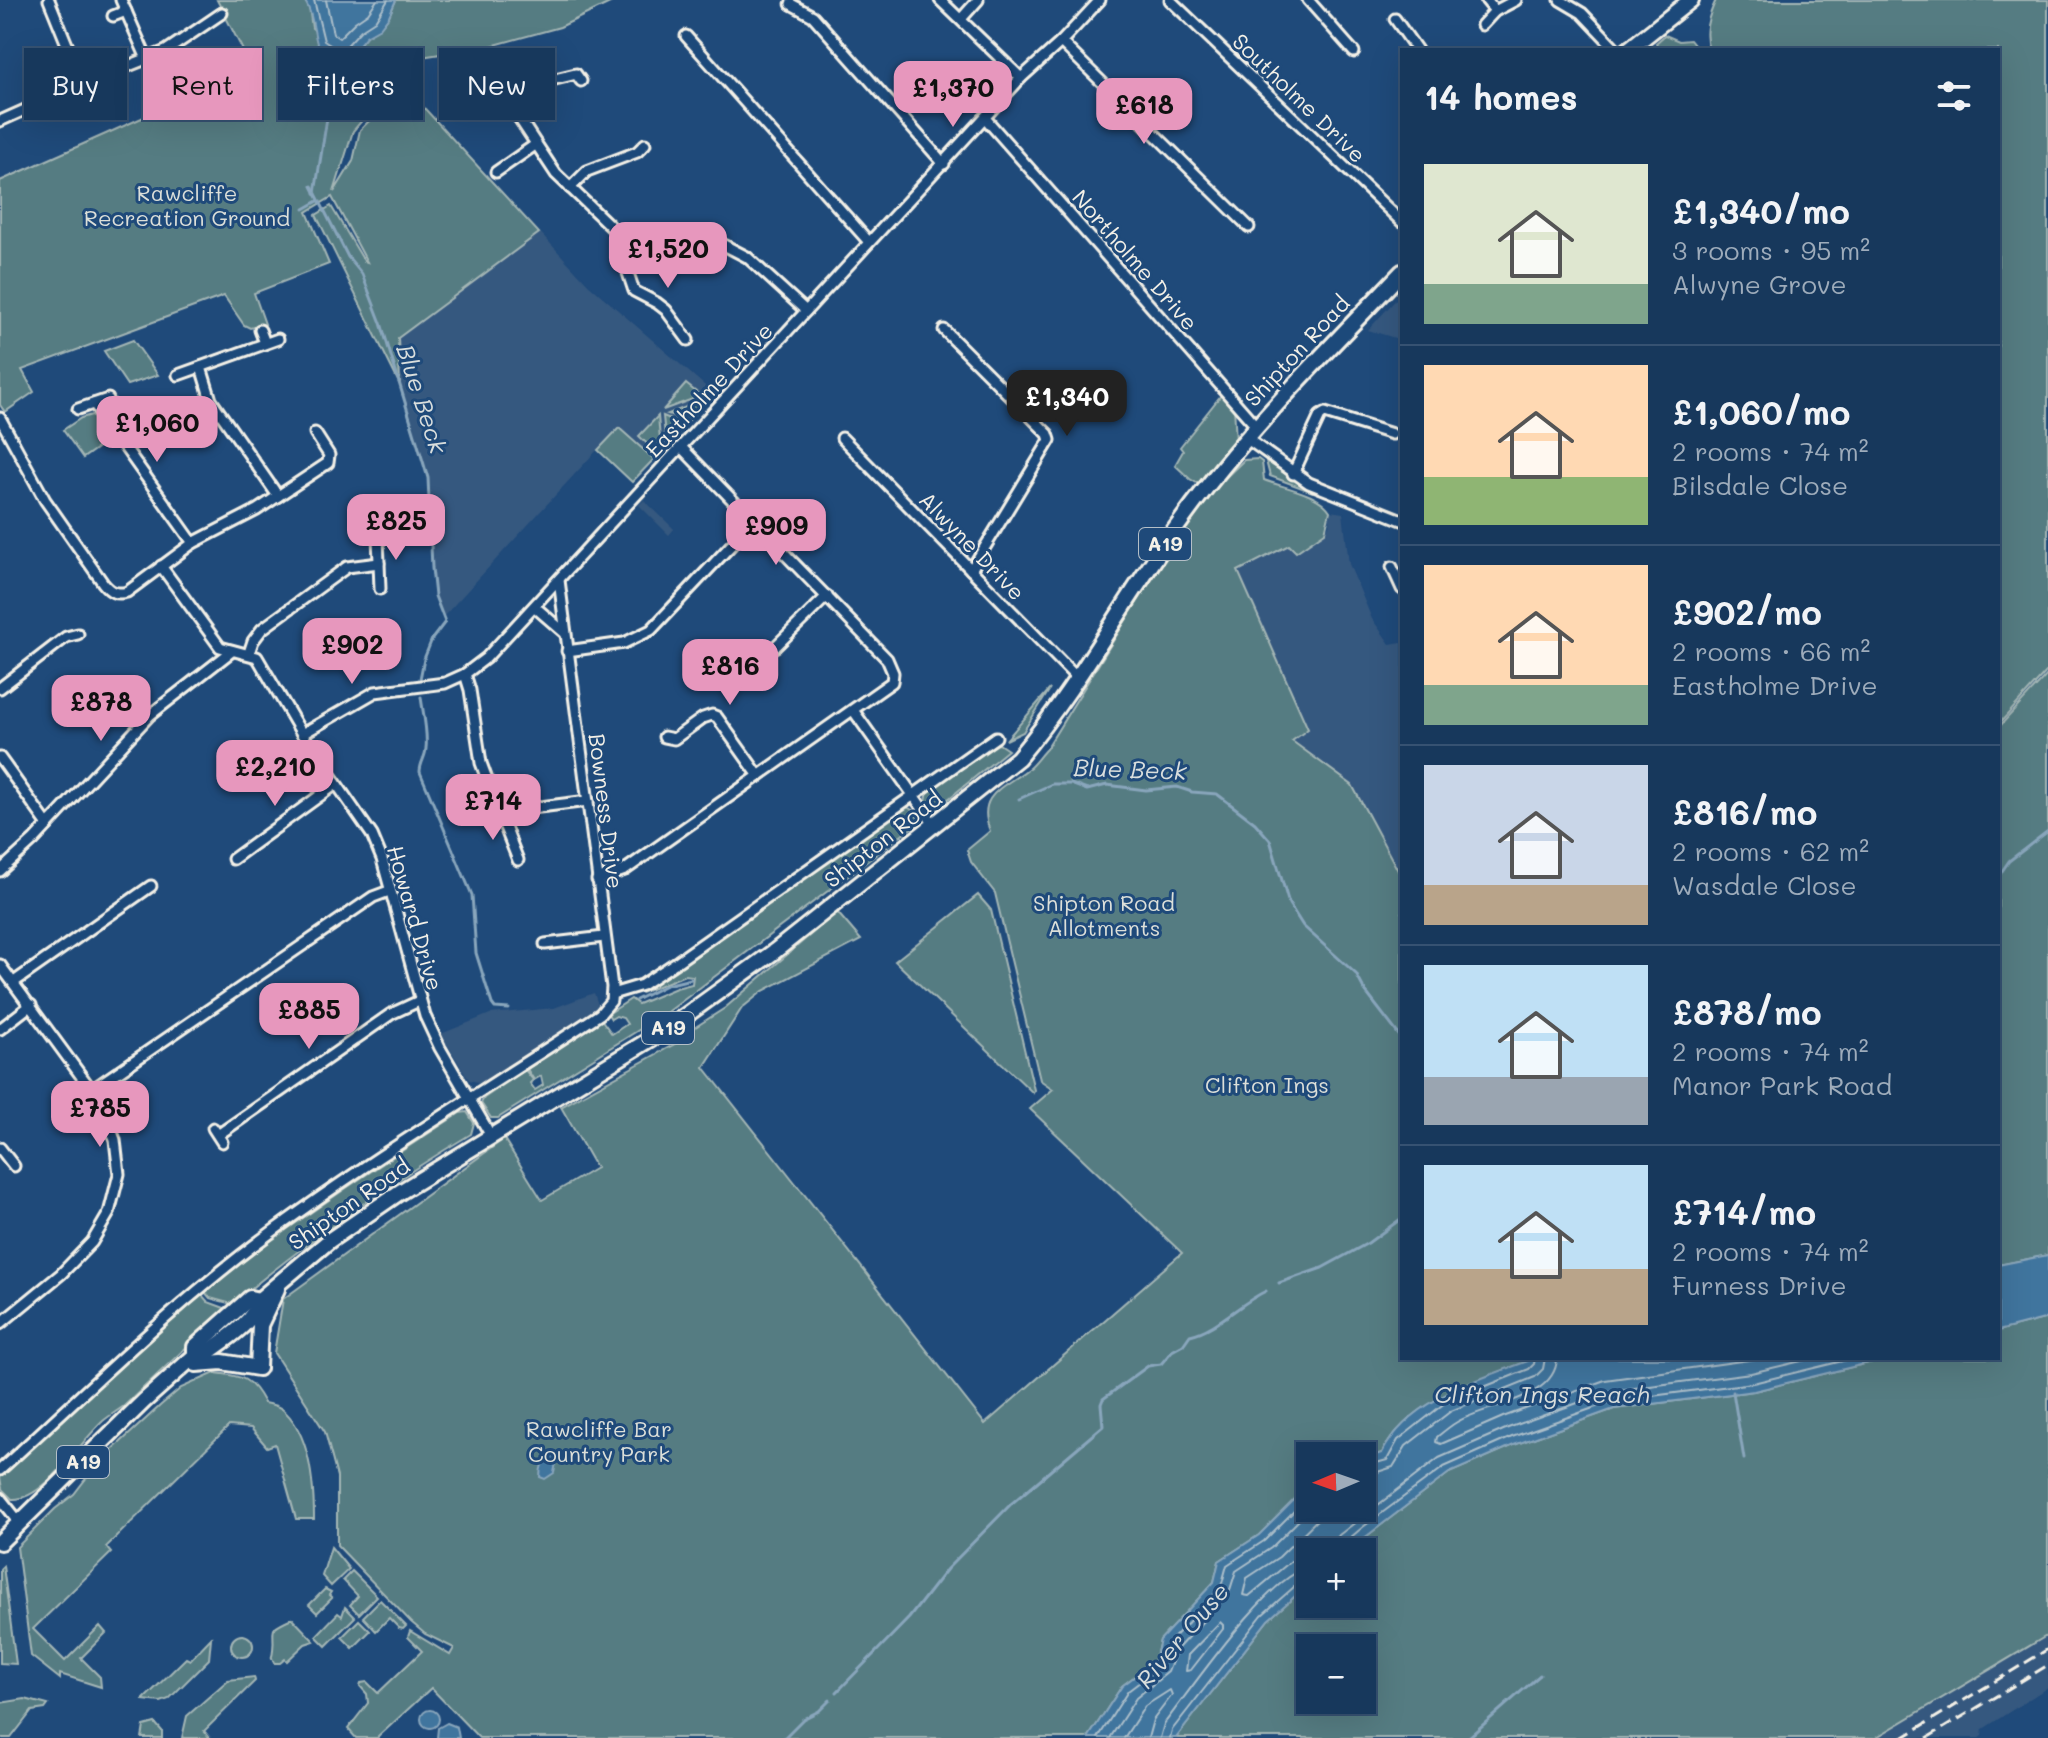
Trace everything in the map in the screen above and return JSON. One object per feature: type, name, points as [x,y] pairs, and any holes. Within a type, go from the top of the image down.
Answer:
[{"type":"main road","points":[[1631,48],[1691,0]]},
{"type":"main road","name":"Shipton Road","points":[[195,1355],[203,1356],[231,1335],[257,1308],[259,1300],[330,1240],[491,1136],[664,1031],[775,951],[1018,758],[1047,724],[1158,553],[1246,438],[1400,274]]},
{"type":"main road","points":[[183,1366],[222,1362],[258,1368],[260,1325],[281,1281]]},
{"type":"main road","name":"Shipton Road","points":[[0,1542],[195,1355],[195,1347],[250,1298],[259,1300]]},
{"type":"main road","points":[[230,1315],[228,1325],[231,1335]]},
{"type":"street","points":[[49,0],[68,48]]},
{"type":"street","points":[[121,0],[143,50]]},
{"type":"street","points":[[940,0],[1021,78]]},
{"type":"street","points":[[961,19],[978,0]]},
{"type":"street","name":"Eastholme Drive","points":[[302,734],[375,692],[445,683],[465,674],[486,658],[1021,78],[1061,42],[1100,0]]},
{"type":"street","name":"Southolme Drive","points":[[1170,0],[1400,220]]},
{"type":"street","points":[[1308,0],[1354,52]]},
{"type":"street","points":[[1486,0],[1495,11]]},
{"type":"street","points":[[1482,25],[1495,11],[1516,0]]},
{"type":"street","points":[[1560,0],[1582,13],[1615,48]]},
{"type":"street","points":[[791,4],[813,16],[944,164]]},
{"type":"street","points":[[113,16],[126,11]]},
{"type":"street","points":[[170,48],[222,13]]},
{"type":"street","points":[[1395,19],[1416,48]]},
{"type":"street","points":[[686,36],[869,242]]},
{"type":"street","points":[[1061,42],[1249,227]]},
{"type":"street","points":[[555,79],[578,74]]},
{"type":"street","points":[[0,121],[24,110]]},
{"type":"street","name":"Northolme Drive","points":[[985,118],[1256,426]]},
{"type":"street","points":[[520,120],[548,164],[618,236],[637,249],[653,249],[692,240],[720,243],[747,257],[806,311]]},
{"type":"street","points":[[570,188],[587,171],[597,166],[639,156],[645,144]]},
{"type":"street","points":[[496,172],[535,145]]},
{"type":"street","points":[[637,249],[628,273],[634,291],[666,310],[682,337]]},
{"type":"street","points":[[260,330],[265,343]]},
{"type":"street","points":[[944,330],[1048,434],[1050,440],[971,570]]},
{"type":"street","points":[[178,375],[278,339]]},
{"type":"street","points":[[201,367],[211,400],[278,496]]},
{"type":"street","points":[[78,409],[108,399]]},
{"type":"street","points":[[94,404],[193,543]]},
{"type":"street","points":[[1293,474],[1320,416],[1325,413],[1392,434]]},
{"type":"street","points":[[0,418],[45,500],[108,589],[120,594],[193,543],[278,496],[330,460],[315,433]]},
{"type":"street","name":"Alwyne Drive","points":[[842,438],[1077,678]]},
{"type":"street","points":[[1246,438],[1293,474],[1327,492],[1400,518]]},
{"type":"street","points":[[597,880],[625,870],[892,682],[893,673],[887,659],[681,447]]},
{"type":"street","points":[[567,651],[624,643],[651,630],[754,521]]},
{"type":"street","points":[[378,536],[380,589]]},
{"type":"street","points":[[161,566],[216,642],[224,649],[249,653],[262,629],[339,572],[356,565],[379,563]]},
{"type":"street","points":[[1392,567],[1400,585]]},
{"type":"street","name":"Bowness Drive","points":[[559,580],[612,994]]},
{"type":"street","points":[[775,647],[827,596]]},
{"type":"street","points":[[535,607],[565,633]]},
{"type":"street","points":[[0,688],[66,637],[78,634]]},
{"type":"street","points":[[0,871],[48,825],[150,715],[232,651]]},
{"type":"street","name":"Howard Drive","points":[[249,653],[257,657],[267,670],[302,734],[372,835],[382,859],[419,1001],[440,1048],[491,1136]]},
{"type":"street","points":[[465,674],[481,763],[518,860]]},
{"type":"street","points":[[853,710],[935,826]]},
{"type":"street","points":[[671,742],[703,718],[712,715],[717,717],[759,776]]},
{"type":"street","name":"Shipton Road","points":[[0,1470],[131,1348],[272,1232],[600,1014],[611,1001],[612,994],[642,985],[678,961],[996,737]]},
{"type":"street","points":[[0,758],[48,825]]},
{"type":"street","points":[[233,859],[336,784]]},
{"type":"street","points":[[499,812],[588,801]]},
{"type":"street","points":[[14,982],[151,886]]},
{"type":"street","points":[[93,1089],[373,897],[389,891]]},
{"type":"street","points":[[545,944],[604,937]]},
{"type":"street","points":[[0,965],[93,1089],[109,1121],[119,1174],[109,1213],[97,1236],[78,1258],[0,1324]]},
{"type":"street","points":[[217,1135],[391,1014],[419,1001]]},
{"type":"street","points":[[0,1029],[31,1005]]},
{"type":"street","points":[[0,1148],[14,1166]]},
{"type":"street","points":[[0,1498],[20,1523]]},
{"type":"shaded area","points":[[423,106],[588,284],[712,392],[632,482],[597,450],[443,617],[435,596],[428,478],[400,385],[398,338],[367,262],[332,196],[353,161],[360,130],[370,120],[423,120]]},
{"type":"shaded area","points":[[1400,295],[1400,339],[1368,330]]},
{"type":"shaded area","points":[[644,500],[674,529],[669,535],[639,505]]},
{"type":"shaded area","points":[[1330,511],[1343,513],[1349,564],[1372,619],[1390,644],[1400,642],[1400,874],[1352,785],[1292,741],[1308,729],[1238,570],[1289,544],[1295,551],[1329,526]]},
{"type":"shaded area","points":[[594,993],[598,1005],[594,1009],[482,1083],[469,1080],[441,1034],[490,1014],[554,1008]]},
{"type":"shaded area","points":[[2048,1635],[2048,1687],[1983,1729],[1979,1738],[1875,1738]]},
{"type":"green space","name":"Rawcliffe Recreation Ground","points":[[217,0],[304,0],[309,7],[312,28],[338,48],[278,48],[278,120],[362,120],[353,131],[334,192],[353,161],[360,130],[370,120],[423,120],[423,107],[539,233],[398,338],[400,385],[316,215],[331,206],[367,262],[332,197],[307,212],[329,264],[254,293],[265,324],[250,328],[244,325],[224,296],[22,370],[34,392],[5,412],[0,405],[0,181],[143,117],[143,120],[262,120],[262,48],[242,48]]},
{"type":"green space","points":[[396,0],[616,0],[560,27],[491,46],[439,48],[439,54],[423,57],[423,48],[356,48],[366,36],[380,27]]},
{"type":"green space","points":[[1716,0],[2048,0],[2048,670],[2000,723],[2000,48],[1709,48],[1706,37]]},
{"type":"green space","points":[[1665,35],[1679,41],[1690,40],[1696,48],[1658,48],[1656,43]]},
{"type":"green space","points":[[133,340],[158,375],[127,385],[104,351]]},
{"type":"green space","points":[[686,384],[701,396],[663,410]]},
{"type":"green space","points":[[1222,394],[1234,406],[1236,441],[1200,485],[1175,465],[1183,451],[1180,447]]},
{"type":"green space","points":[[706,399],[689,420],[668,414]]},
{"type":"green space","points":[[92,415],[110,439],[83,458],[63,430]]},
{"type":"green space","points":[[658,416],[661,451],[658,454],[639,436]]},
{"type":"green space","points":[[663,416],[685,425],[666,446]]},
{"type":"green space","points":[[619,428],[654,459],[632,482],[598,450]]},
{"type":"green space","points":[[1258,459],[1262,462],[1264,480],[1310,495],[1330,511],[1325,532],[1296,552],[1289,545],[1238,571],[1308,729],[1292,741],[1352,785],[1400,874],[1400,1360],[1531,1360],[1471,1383],[1429,1405],[1394,1434],[1382,1453],[1376,1455],[1376,1442],[1296,1442],[1296,1498],[1259,1535],[1219,1561],[1214,1582],[1160,1640],[1155,1661],[1122,1686],[1088,1738],[479,1738],[431,1688],[377,1738],[356,1738],[348,1729],[368,1703],[361,1683],[367,1682],[378,1693],[422,1651],[408,1637],[410,1631],[450,1655],[454,1648],[425,1634],[411,1622],[337,1545],[337,1477],[325,1432],[274,1353],[283,1299],[504,1139],[542,1200],[596,1168],[561,1107],[682,1040],[680,1037],[725,1008],[837,912],[861,940],[763,991],[742,1008],[704,1067],[985,1424],[1182,1253],[1030,1109],[1053,1089],[1040,1080],[995,893],[971,862],[967,850],[990,831],[986,818],[990,799],[1029,768],[1046,749],[1167,554],[1220,483],[1244,460]]},
{"type":"green space","points":[[1266,461],[1313,492],[1270,476]]},
{"type":"green space","points":[[2048,674],[2048,1255],[2000,1265],[2000,726]]},
{"type":"green space","points":[[1050,689],[1023,732],[1006,740]]},
{"type":"green space","points":[[999,744],[1008,750],[936,809],[929,806],[926,801],[928,790],[993,745]]},
{"type":"green space","points":[[907,807],[914,811],[918,823],[669,1011],[498,1118],[491,1118],[481,1103],[484,1098],[525,1070],[533,1080],[530,1083],[535,1090],[543,1085],[541,1076],[534,1080],[527,1069],[601,1019],[612,1034],[627,1024],[623,1018],[616,1016],[611,1019],[608,1014],[631,999],[638,1004],[692,984],[693,976],[685,975],[641,993]]},
{"type":"green space","name":"Shipton Road Allotments","points":[[978,895],[991,910],[1033,1093],[895,961]]},
{"type":"green space","points":[[467,1112],[474,1123],[471,1134],[348,1214],[232,1304],[210,1298],[204,1291],[330,1199],[460,1113]]},
{"type":"green space","points":[[200,1293],[208,1302],[227,1309],[124,1406],[103,1421],[49,1481],[24,1497],[12,1499],[2,1489],[0,1477]]},
{"type":"green space","points":[[2048,1318],[2048,1635],[1875,1738],[1176,1738],[1268,1620],[1296,1595],[1296,1618],[1376,1618],[1376,1538],[1364,1538],[1449,1473],[1514,1445],[1614,1409],[1754,1391],[1881,1360],[2000,1360],[2000,1330]]},
{"type":"green space","points":[[215,1373],[233,1375],[250,1383],[264,1403],[280,1408],[291,1419],[299,1431],[308,1460],[314,1519],[296,1519],[275,1444],[267,1447],[251,1428],[229,1426],[106,1547],[111,1553],[33,1629],[65,1661],[100,1626],[106,1633],[81,1658],[100,1677],[101,1687],[60,1674],[60,1679],[31,1656],[17,1547],[74,1494],[98,1463],[161,1405],[181,1388]]},
{"type":"green space","points":[[331,1547],[349,1569],[331,1586],[322,1576]]},
{"type":"green space","points":[[3,1566],[16,1664],[0,1663],[0,1569]]},
{"type":"green space","points":[[352,1571],[377,1596],[359,1614],[350,1605],[358,1596],[343,1580]]},
{"type":"green space","points":[[325,1589],[331,1592],[329,1595],[332,1598],[317,1613],[309,1605]]},
{"type":"green space","points":[[380,1600],[406,1626],[403,1629],[389,1618],[376,1631],[363,1617]]},
{"type":"green space","points":[[345,1607],[355,1617],[326,1646],[316,1636],[338,1613],[342,1616]]},
{"type":"green space","points":[[292,1618],[314,1641],[305,1644],[287,1661],[274,1663],[274,1630]]},
{"type":"green space","points":[[359,1620],[370,1631],[353,1648],[342,1637]]},
{"type":"green space","points":[[242,1635],[250,1638],[253,1646],[250,1654],[242,1657],[234,1654],[231,1646],[234,1638]]},
{"type":"green space","points":[[211,1638],[209,1659],[169,1699],[161,1702],[143,1700],[186,1658],[190,1660]]},
{"type":"green space","points":[[254,1677],[255,1681],[204,1731],[210,1738],[182,1738],[187,1716],[228,1680]]},
{"type":"green space","points":[[25,1699],[48,1705],[45,1709],[32,1711],[11,1738],[0,1738],[0,1703]]},
{"type":"green space","points":[[155,1723],[162,1731],[162,1738],[142,1738],[144,1726]]},
{"type":"water","points":[[304,0],[396,0],[380,28],[366,36],[356,48],[318,47]]},
{"type":"water","points":[[2048,1255],[2048,1318],[2000,1330],[2000,1265]]},
{"type":"water","points":[[1531,1360],[1881,1360],[1754,1391],[1614,1409],[1514,1445],[1449,1473],[1364,1538],[1296,1538],[1296,1595],[1268,1620],[1176,1738],[1088,1738],[1122,1686],[1155,1661],[1160,1640],[1214,1582],[1219,1561],[1259,1535],[1296,1498],[1296,1522],[1376,1522],[1376,1455],[1382,1453],[1394,1434],[1410,1418],[1449,1393]]},
{"type":"water","points":[[551,1452],[557,1458],[554,1473],[545,1479],[540,1477],[541,1467]]},
{"type":"water","points":[[430,1710],[439,1719],[430,1728],[421,1719]]},
{"type":"water","points":[[447,1723],[457,1727],[459,1738],[437,1738],[438,1728]]},
{"type":"waterway","points":[[315,193],[327,120]]},
{"type":"waterway","name":"Blue Beck","points":[[312,186],[348,257],[362,274],[381,323],[428,478],[435,596],[445,622],[432,639],[420,679]]},
{"type":"waterway","points":[[304,209],[318,201]]},
{"type":"waterway","name":"Blue Beck","points":[[421,697],[426,751],[420,772],[472,895],[476,953],[492,1004],[495,1008],[509,1009]]},
{"type":"waterway","name":"Blue Beck","points":[[1019,799],[1052,784],[1071,784],[1087,790],[1107,785],[1146,790],[1177,787],[1217,794],[1255,823],[1270,840],[1289,904],[1303,926],[1356,974],[1365,991],[1400,1036]]},
{"type":"waterway","points":[[2000,874],[2009,861],[2048,831]]},
{"type":"waterway","name":"Blue Beck","points":[[636,1000],[666,985],[691,979]]},
{"type":"waterway","points":[[1279,1283],[1322,1268],[1368,1243],[1400,1219]]},
{"type":"waterway","points":[[837,1692],[909,1618],[947,1569],[1011,1504],[1103,1426],[1103,1399],[1148,1366],[1161,1364],[1190,1335],[1210,1327],[1266,1291]]},
{"type":"waterway","points":[[1733,1392],[1744,1459]]},
{"type":"waterway","points":[[1468,1738],[1540,1675]]},
{"type":"waterway","points":[[784,1738],[803,1719],[819,1711],[830,1700]]},
{"type":"railway","points":[[1902,1738],[2048,1649]]},
{"type":"railway","points":[[1927,1738],[2048,1665]]},
{"type":"park label","name":"Clifton Ings","points":[[1267,1085]]},
{"type":"park label","name":"Rawcliffe Bar Country Park","points":[[599,1442]]},
{"type":"water label","name":"Clifton Ings Reach","points":[[1542,1395]]},
{"type":"water label","name":"River Ouse","points":[[1183,1636]]}]
